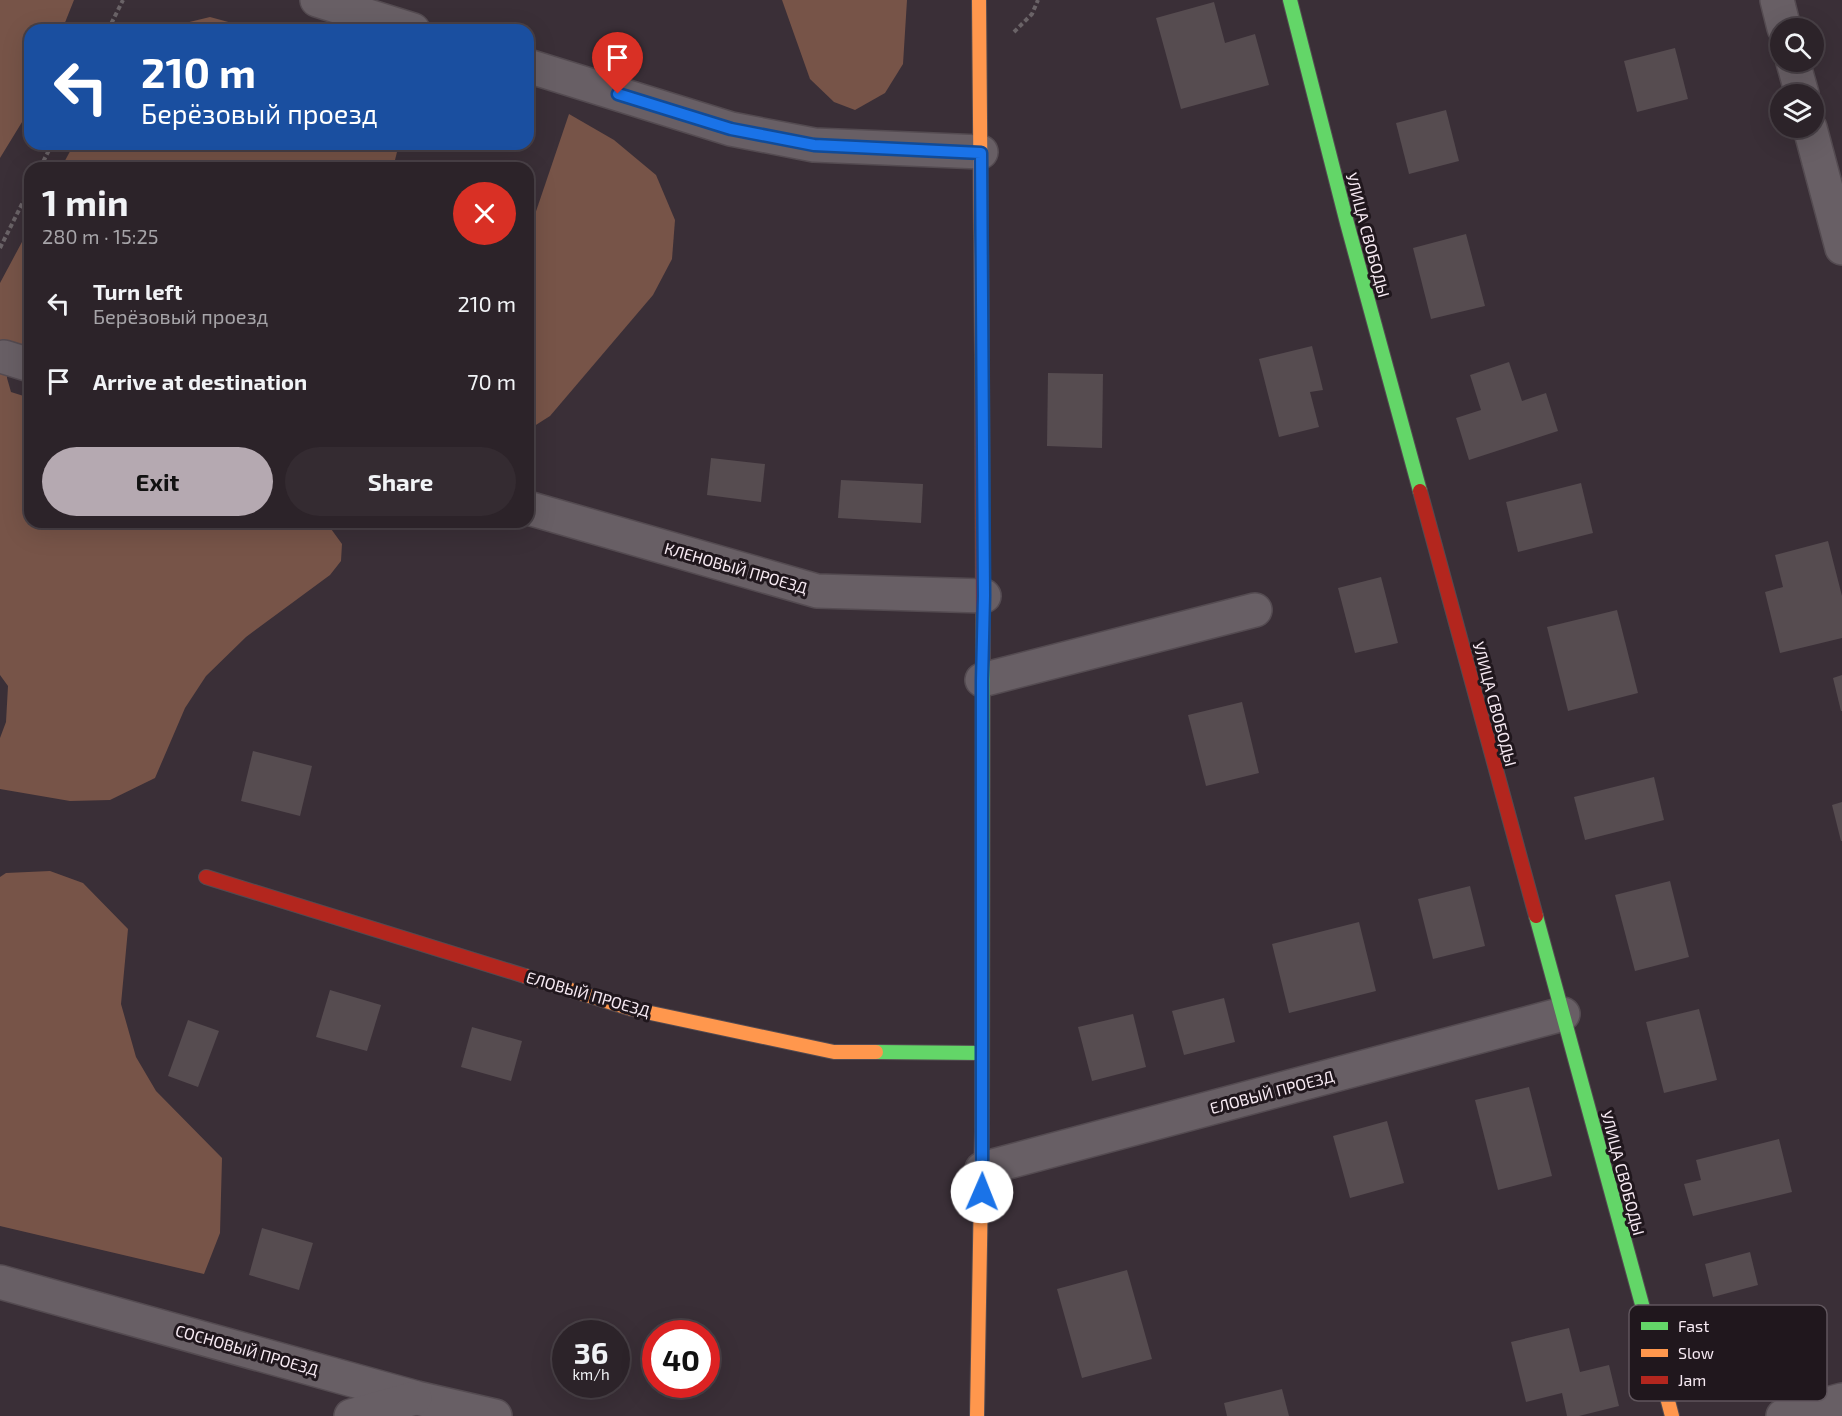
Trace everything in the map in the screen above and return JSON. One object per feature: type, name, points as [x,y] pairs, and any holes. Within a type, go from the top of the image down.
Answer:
[{"type":"street","points":[[317,0],[394,24]]},
{"type":"street","points":[[978,1416],[982,1169],[984,596],[979,0]]},
{"type":"street","name":"УЛИЦА СВОБОДЫ","points":[[1290,0],[1353,246],[1642,1305]]},
{"type":"street","points":[[1777,0],[1782,18]]},
{"type":"street","points":[[534,68],[731,129],[814,145],[981,153]]},
{"type":"street","points":[[1813,138],[1842,248]]},
{"type":"street","name":"КЛЕНОВЫЙ ПРОЕЗД","points":[[534,510],[817,591],[984,596]]},
{"type":"street","points":[[982,680],[1255,610]]},
{"type":"street","name":"ЕЛОВЫЙ ПРОЕЗД","points":[[206,877],[632,1009],[834,1052],[981,1053]]},
{"type":"street","name":"ЕЛОВЫЙ ПРОЕЗД","points":[[982,1169],[1563,1014]]},
{"type":"street","name":"СОСНОВЫЙ ПРОЕЗД","points":[[0,1282],[417,1398],[495,1416]]},
{"type":"street","points":[[351,1416],[417,1398]]},
{"type":"street","points":[[1783,1416],[1842,1400]]},
{"type":"street","name":"УЛИЦА СВОБОДЫ","points":[[1668,1401],[1672,1416]]},
{"type":"path","points":[[111,24],[123,0]]},
{"type":"path","points":[[0,248],[24,200]]},
{"type":"shaded area","points":[[0,0],[74,0],[64,24],[24,24],[24,119],[0,158]]},
{"type":"shaded area","points":[[782,0],[907,0],[903,64],[885,93],[855,110],[834,102],[810,79]]},
{"type":"shaded area","points":[[210,17],[236,24],[181,24]]},
{"type":"shaded area","points":[[569,114],[614,140],[656,175],[675,220],[672,259],[653,295],[550,416],[534,426],[534,217]]},
{"type":"shaded area","points":[[71,150],[398,150],[394,162],[64,162]]},
{"type":"shaded area","points":[[24,238],[24,347],[8,354],[7,378],[11,392],[24,396],[24,528],[330,528],[342,544],[341,561],[330,575],[246,637],[206,676],[185,708],[155,778],[110,800],[70,801],[0,789],[0,738],[6,722],[8,686],[0,675],[0,283]]},
{"type":"shaded area","points":[[50,871],[83,883],[128,929],[121,1004],[136,1057],[156,1091],[222,1158],[220,1233],[204,1274],[0,1226],[0,877],[6,873]]},
{"type":"building","points":[[1214,2],[1225,43],[1255,34],[1269,85],[1181,109],[1156,18]]},
{"type":"building","points":[[1675,48],[1688,99],[1637,112],[1624,61]]},
{"type":"building","points":[[1446,110],[1459,161],[1409,174],[1396,123]]},
{"type":"building","points":[[1466,234],[1485,306],[1431,319],[1413,248]]},
{"type":"building","points":[[1312,346],[1323,390],[1310,392],[1319,427],[1279,437],[1259,359]]},
{"type":"building","points":[[1509,362],[1522,401],[1546,393],[1558,431],[1469,460],[1456,418],[1481,410],[1470,375]]},
{"type":"building","points":[[1048,373],[1103,374],[1102,448],[1047,446]]},
{"type":"building","points":[[711,458],[765,464],[761,502],[707,495]]},
{"type":"building","points":[[841,480],[923,484],[921,523],[838,518]]},
{"type":"building","points":[[1581,483],[1593,533],[1518,552],[1506,502]]},
{"type":"building","points":[[1828,541],[1842,596],[1842,638],[1780,653],[1765,592],[1783,587],[1775,555]]},
{"type":"building","points":[[1381,577],[1398,643],[1355,653],[1338,588]]},
{"type":"building","points":[[1617,610],[1638,693],[1568,711],[1547,627]]},
{"type":"building","points":[[1842,675],[1842,711],[1841,711],[1833,678]]},
{"type":"building","points":[[1242,702],[1259,773],[1206,786],[1188,715]]},
{"type":"building","points":[[253,751],[312,766],[300,816],[241,801]]},
{"type":"building","points":[[1654,777],[1664,820],[1585,840],[1574,797]]},
{"type":"building","points":[[1842,802],[1842,841],[1841,841],[1832,805]]},
{"type":"building","points":[[1670,881],[1689,957],[1635,971],[1615,895]]},
{"type":"building","points":[[1470,886],[1485,946],[1433,959],[1418,899]]},
{"type":"building","points":[[1359,922],[1376,991],[1289,1013],[1272,944]]},
{"type":"building","points":[[330,990],[381,1005],[367,1051],[316,1037]]},
{"type":"building","points":[[1224,998],[1235,1042],[1184,1055],[1172,1011]]},
{"type":"building","points":[[1699,1009],[1717,1080],[1664,1093],[1646,1022]]},
{"type":"building","points":[[1133,1014],[1146,1067],[1092,1081],[1078,1027]]},
{"type":"building","points":[[188,1020],[219,1031],[198,1087],[168,1076]]},
{"type":"building","points":[[472,1027],[522,1041],[511,1081],[461,1067]]},
{"type":"building","points":[[1529,1087],[1552,1176],[1498,1190],[1475,1100]]},
{"type":"building","points":[[1387,1121],[1404,1183],[1350,1198],[1333,1136]]},
{"type":"building","points":[[1779,1139],[1792,1192],[1693,1216],[1684,1184],[1701,1180],[1696,1160]]},
{"type":"building","points":[[262,1228],[313,1243],[299,1290],[249,1275]]},
{"type":"building","points":[[1750,1252],[1758,1285],[1713,1297],[1705,1264]]},
{"type":"building","points":[[1127,1270],[1152,1359],[1082,1378],[1057,1289]]},
{"type":"building","points":[[1569,1328],[1580,1372],[1609,1365],[1619,1406],[1579,1416],[1567,1416],[1562,1393],[1526,1402],[1511,1342]]},
{"type":"building","points":[[1282,1389],[1289,1416],[1227,1416],[1224,1403]]},
{"type":"traffic: fast","points":[[1290,0],[1347,223],[1420,491]]},
{"type":"traffic: fast","points":[[982,1132],[983,617]]},
{"type":"traffic: fast","points":[[1536,916],[1642,1305]]},
{"type":"traffic: fast","points":[[876,1052],[981,1053]]},
{"type":"traffic: slow","points":[[979,0],[982,357]]},
{"type":"traffic: slow","points":[[525,976],[632,1009],[834,1052],[876,1052]]},
{"type":"traffic: slow","points":[[977,1416],[982,1132]]},
{"type":"traffic: slow","points":[[1668,1401],[1672,1416]]},
{"type":"traffic: jam","points":[[982,357],[983,617]]},
{"type":"traffic: jam","points":[[1420,491],[1536,916]]},
{"type":"traffic: jam","points":[[206,877],[525,976]]},
{"type":"route","points":[[618,94],[731,129],[814,145],[981,153],[984,596],[982,1192]]}]
